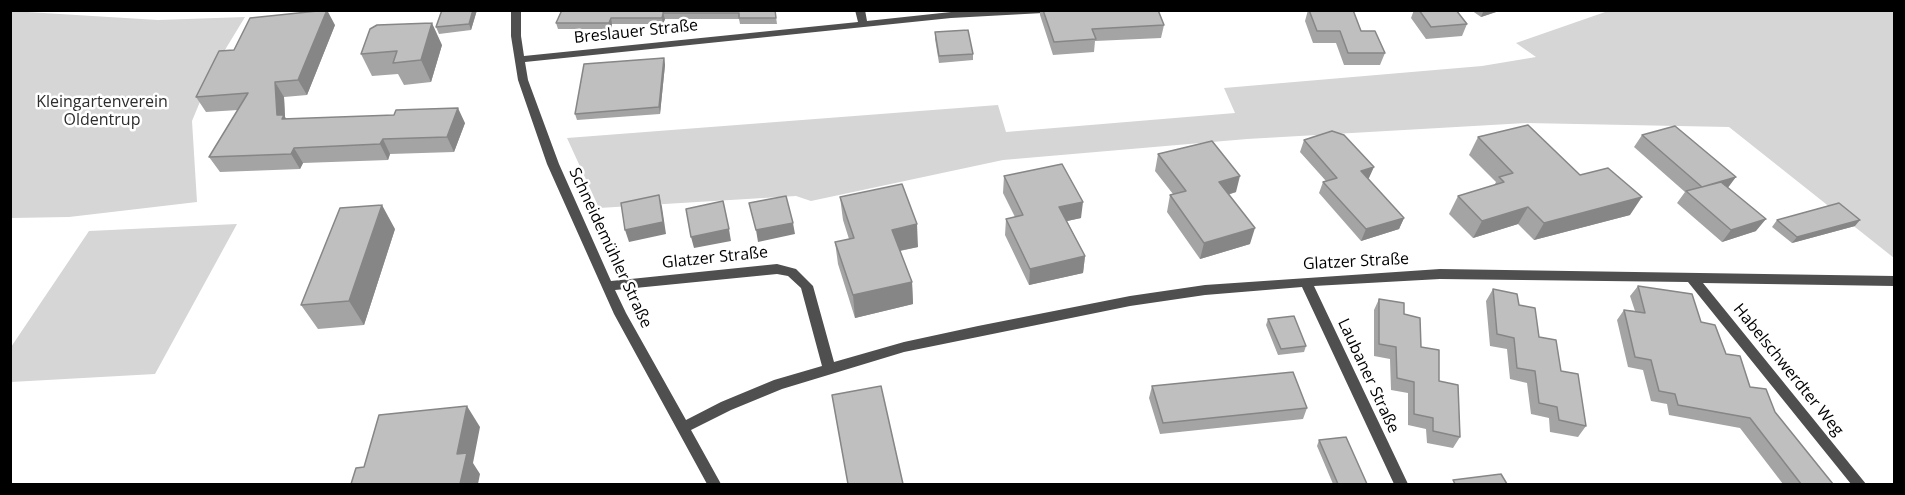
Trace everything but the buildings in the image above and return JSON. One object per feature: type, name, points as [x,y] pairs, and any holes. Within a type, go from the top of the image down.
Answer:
[{"type":"street","name":"Schneidemühler Straße","points":[[516,10],[516,36],[523,80],[554,164],[607,286],[714,484]]},
{"type":"street","points":[[860,10],[863,24]]},
{"type":"street","name":"Breslauer Straße","points":[[519,60],[951,15],[1042,10]]},
{"type":"street","name":"Glatzer Straße","points":[[607,286],[760,270],[786,270],[801,278],[807,286],[829,369]]},
{"type":"street","name":"Glatzer Straße","points":[[682,428],[726,406],[768,389],[904,347],[1110,305],[1205,290],[1440,274],[1894,280]]},
{"type":"street","name":"Habelschwerdter Weg","points":[[1691,277],[1859,484]]},
{"type":"street","name":"Laubaner Straße","points":[[1306,282],[1401,484]]},
{"type":"green space","name":"Kleingartenverein Oldentrup","points":[[11,11],[158,20],[245,17],[214,68],[192,121],[197,202],[69,217],[11,218]]},
{"type":"green space","points":[[1608,11],[1894,11],[1894,258],[1729,127],[1526,123],[1247,139],[1003,160],[811,201],[796,196],[599,208],[567,138],[998,105],[1006,132],[1235,113],[1224,88],[1482,66],[1536,57],[1516,43]]},
{"type":"green space","points":[[237,224],[155,374],[11,382],[11,347],[89,231]]}]
